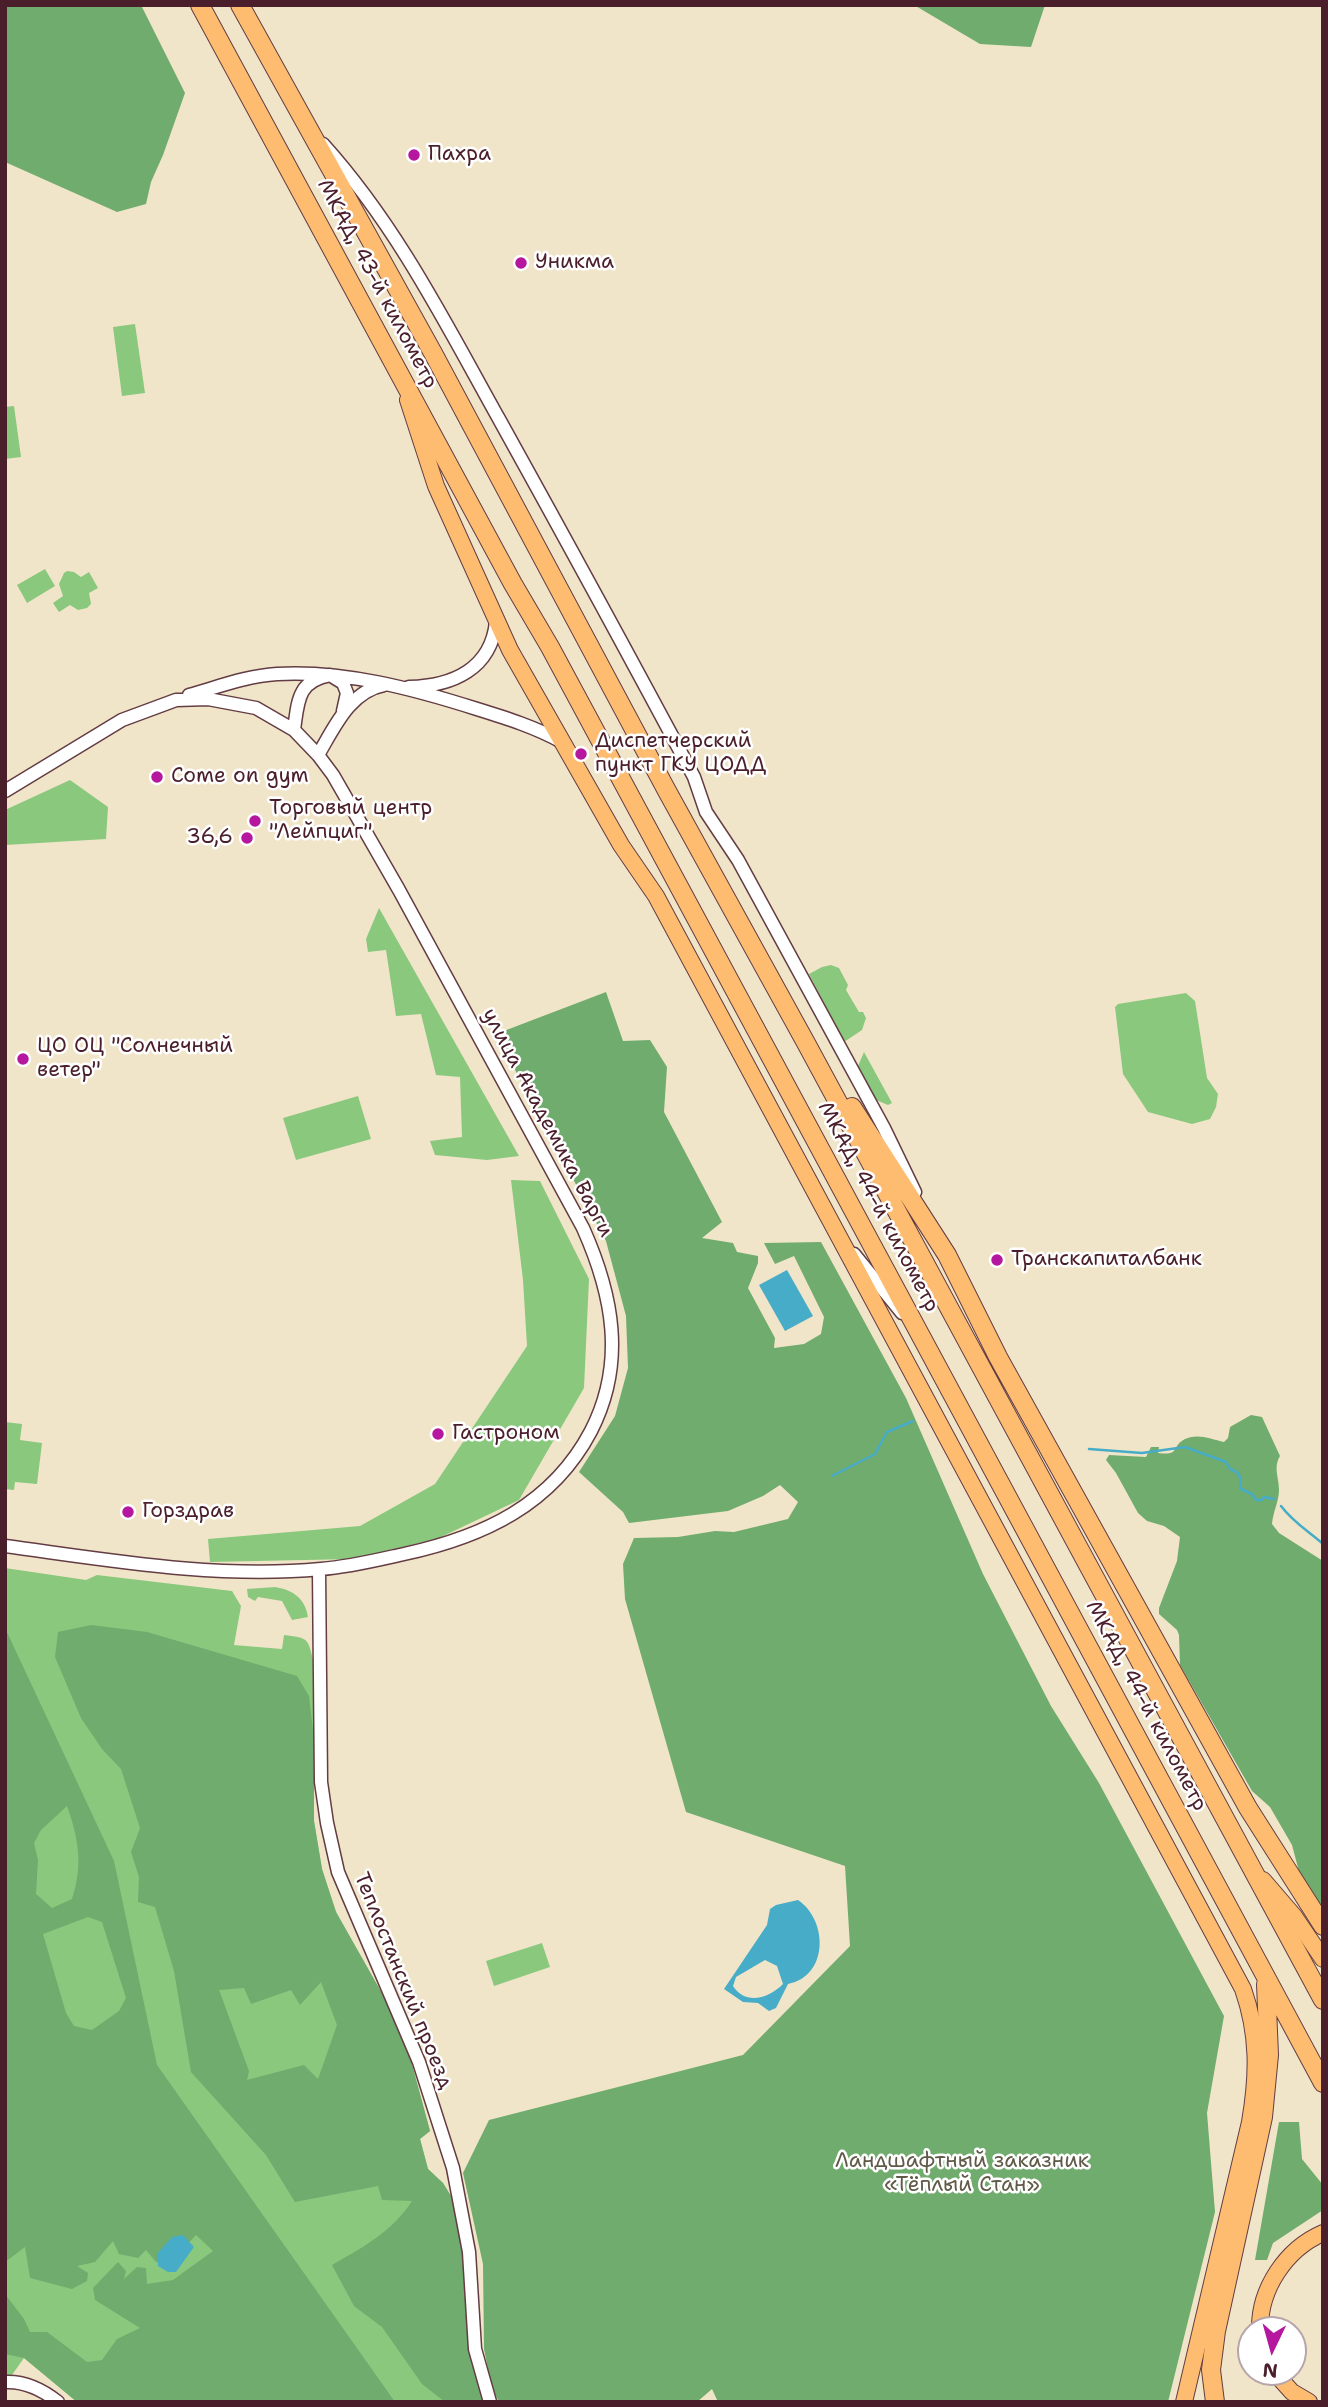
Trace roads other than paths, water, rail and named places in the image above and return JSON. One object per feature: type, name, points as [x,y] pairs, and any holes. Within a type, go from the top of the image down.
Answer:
[{"type":"highway","name":"МКАД, 43-й километр","points":[[200,5],[513,584]]},
{"type":"highway","name":"МКАД, 43-й километр","points":[[240,5],[549,568]]},
{"type":"highway","name":"МКАД, 44-й километр","points":[[549,568],[667,791],[1323,2000]]},
{"type":"highway","name":"МКАД, 44-й километр","points":[[513,584],[923,1338],[1323,2083]]},
{"type":"highway","points":[[806,1043],[871,1135],[947,1255],[998,1357],[1248,1808],[1323,1926]]},
{"type":"highway","points":[[1215,2402],[1211,2370],[1216,2331],[1264,2117],[1269,2055],[1266,1977]]},
{"type":"main road","points":[[399,372],[436,486],[496,621],[621,845],[656,896],[1243,1989],[1253,2018],[1256,2086],[1250,2122],[1184,2402]]},
{"type":"main road","points":[[1249,1865],[1294,1916],[1323,1959]]},
{"type":"main road","points":[[1261,2316],[1276,2273],[1299,2247],[1323,2233]]},
{"type":"main road","points":[[1287,2386],[1309,2402]]},
{"type":"street","points":[[306,124],[344,166],[418,273],[573,551],[694,777],[706,812],[738,860],[884,1128],[947,1255]]},
{"type":"street","points":[[338,722],[361,694],[373,687],[436,684],[467,672],[480,663],[489,650],[495,635],[496,621]]},
{"type":"street","points":[[165,703],[247,677],[277,674],[330,675],[386,685],[454,702],[548,734],[562,742]]},
{"type":"street","points":[[294,730],[302,691],[308,683],[317,677],[330,675],[343,683],[348,693],[345,706],[318,755]]},
{"type":"street","name":"улица Академика Варги","points":[[5,790],[122,720],[165,703],[187,698],[256,708],[294,730],[333,775],[384,863],[583,1228],[603,1281],[613,1352],[603,1408],[569,1465],[551,1486],[528,1505],[485,1530],[451,1542],[368,1562],[318,1570],[226,1570],[148,1564],[5,1546]]},
{"type":"street","points":[[838,1235],[923,1338]]},
{"type":"street","name":"Теплостанский проезд","points":[[318,1570],[321,1782],[327,1823],[338,1872],[419,2062],[453,2168],[469,2252],[475,2349],[490,2402]]},
{"type":"street","points":[[5,2382],[25,2384],[48,2393],[58,2402]]},
{"type":"water","points":[[787,1270],[813,1316],[785,1331],[759,1285]]},
{"type":"water","points":[[798,1900],[808,1909],[815,1920],[820,1946],[811,1970],[801,1979],[788,1984],[776,2008],[769,2011],[758,2003],[743,2002],[724,1989],[767,1925],[770,1909]],"holes":[[[765,1960],[777,1966],[783,1984],[771,1993],[751,1998],[744,1996],[733,1986],[736,1977]]]},
{"type":"water","points":[[183,2235],[194,2247],[176,2272],[168,2272],[158,2266],[157,2254],[172,2237]]},
{"type":"waterway","points":[[832,1476],[875,1454],[887,1432],[913,1421]]},
{"type":"waterway","points":[[1089,1449],[1142,1453],[1185,1447],[1226,1462],[1230,1469],[1238,1474],[1241,1489],[1252,1494],[1256,1500],[1262,1500],[1264,1497],[1274,1499]]},
{"type":"waterway","points":[[1281,1506],[1323,1544]]},
{"type":"place","name":"Пахра","points":[[414,155]]},
{"type":"place","name":"Уникма","points":[[521,263]]},
{"type":"place","name":"Диспетчерский пункт ГКУ ЦОДД","points":[[581,754]]},
{"type":"place","name":"Come on gym","points":[[157,777]]},
{"type":"place","name":"Торговый центр \"Лейпциг\"","points":[[255,821]]},
{"type":"place","name":"36,6","points":[[247,838]]},
{"type":"place","name":"ЦО ОЦ \"Солнечный ветер\"","points":[[23,1059]]},
{"type":"place","name":"Транскапиталбанк","points":[[997,1260]]},
{"type":"place","name":"Гастроном","points":[[438,1434]]},
{"type":"place","name":"Горздрав","points":[[128,1512]]},
{"type":"park label","name":"Ландшафтный заказник «Тёплый Стан»","points":[[962,2174]]}]
